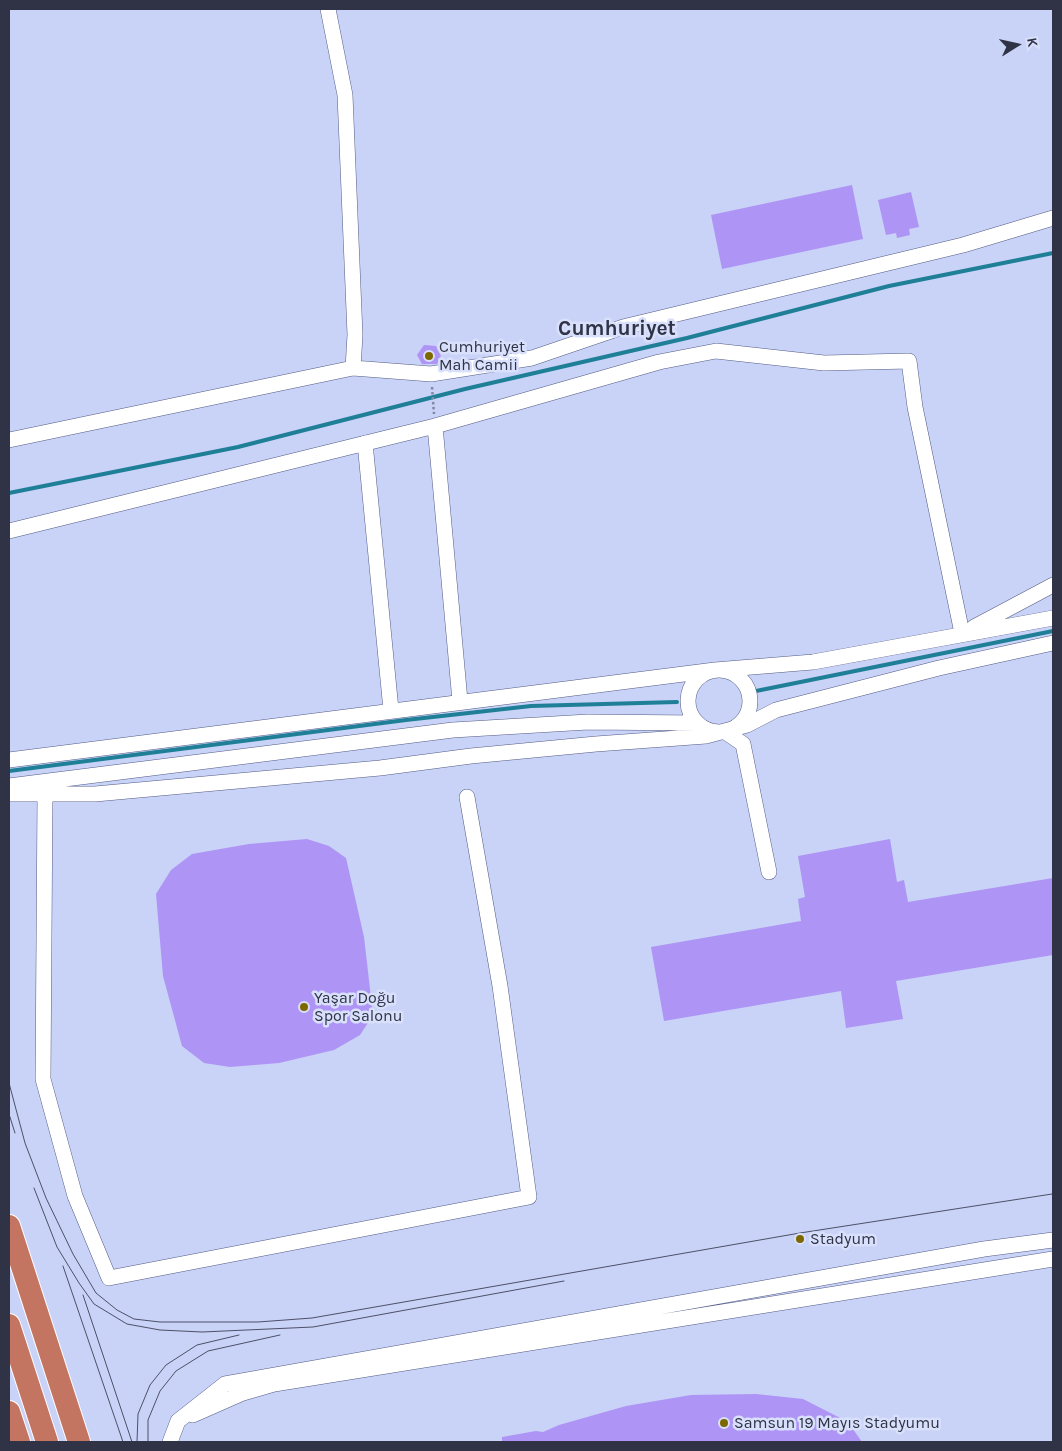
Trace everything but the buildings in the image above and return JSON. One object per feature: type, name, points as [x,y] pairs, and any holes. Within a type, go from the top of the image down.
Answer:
[{"type":"highway","points":[[9,1226],[79,1442]]},
{"type":"highway","points":[[9,1326],[47,1442]]},
{"type":"highway","points":[[9,1412],[19,1442]]},
{"type":"street","points":[[328,9],[345,95],[356,335],[353,368]]},
{"type":"street","points":[[9,440],[353,368],[431,374],[532,358],[624,327],[963,244],[1053,218]]},
{"type":"street","points":[[9,531],[435,426],[659,362],[716,351],[824,363],[909,361],[916,407],[962,633]]},
{"type":"street","points":[[435,426],[460,701]]},
{"type":"street","points":[[365,443],[391,710]]},
{"type":"street","points":[[962,633],[1053,585]]},
{"type":"street","points":[[9,760],[460,701],[715,670],[813,662],[962,633],[1053,618]]},
{"type":"street","points":[[9,794],[45,796],[115,792],[380,768],[471,756],[596,744],[706,736],[747,725],[776,710],[940,668],[1053,643]]},
{"type":"street","points":[[724,731],[734,728],[742,721],[748,712],[749,696],[743,681],[735,674],[726,670],[715,670],[697,678],[691,686],[688,705],[697,723],[705,728],[724,731],[743,744],[769,872]]},
{"type":"street","points":[[9,786],[453,730],[588,722],[697,723]]},
{"type":"street","points":[[45,796],[44,1079],[75,1196],[108,1278],[528,1197],[500,986],[467,797]]},
{"type":"street","points":[[170,1442],[178,1421],[225,1384],[984,1249],[1053,1240]]},
{"type":"street","points":[[178,1421],[243,1393],[274,1384],[1053,1259]]},
{"type":"path","points":[[431,374],[435,426]]},
{"type":"waterway","points":[[9,493],[238,447],[465,389],[687,338],[889,286],[1053,253]]},
{"type":"waterway","points":[[756,691],[1053,631]]},
{"type":"waterway","points":[[9,771],[406,720],[531,706],[677,702]]},
{"type":"tram line","points":[[9,1083],[25,1143],[46,1198],[73,1254],[96,1293],[117,1310],[134,1319],[160,1322],[258,1322],[312,1318],[800,1233],[1052,1194]]},
{"type":"tram line","points":[[9,1114],[15,1133]]},
{"type":"tram line","points":[[34,1188],[57,1247],[94,1304],[127,1324],[160,1330],[202,1332],[313,1327],[564,1281]]},
{"type":"tram line","points":[[63,1266],[123,1442]]},
{"type":"tram line","points":[[83,1295],[132,1442]]},
{"type":"tram line","points":[[137,1442],[138,1414],[150,1385],[166,1365],[197,1345],[239,1335]]},
{"type":"tram line","points":[[148,1442],[148,1420],[160,1391],[176,1371],[208,1351],[280,1335]]},
{"type":"place","name":"Cumhuriyet Mah Camii","points":[[429,356]]},
{"type":"place","name":"Yaşar Doğu Spor Salonu","points":[[304,1007]]},
{"type":"place","name":"Stadyum","points":[[800,1239]]},
{"type":"place","name":"Samsun 19 Mayıs Stadyumu","points":[[724,1423]]},
{"type":"district","name":"Cumhuriyet","points":[[617,329]]}]
